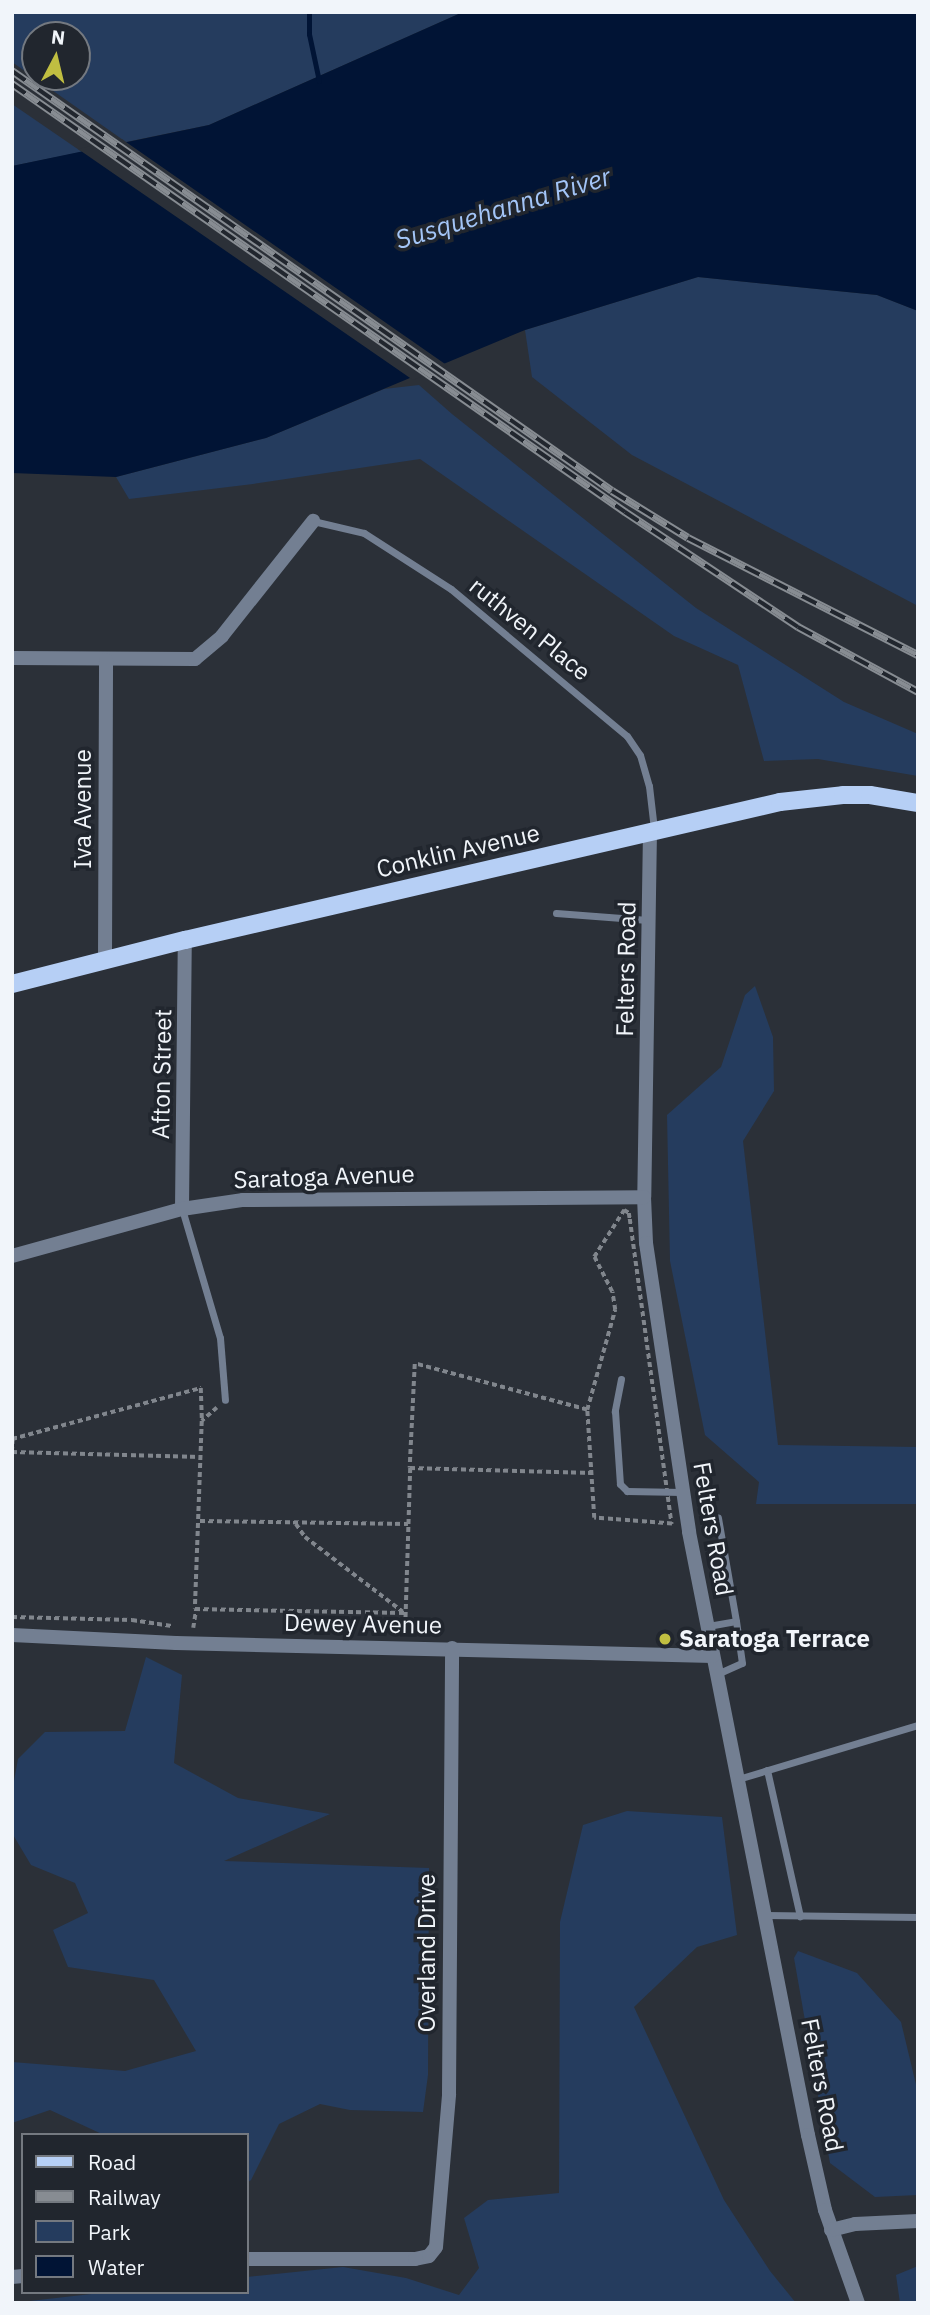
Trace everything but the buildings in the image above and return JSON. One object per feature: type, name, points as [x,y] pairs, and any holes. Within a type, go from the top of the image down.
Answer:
[{"type":"main road","name":"Conklin Avenue","points":[[12,984],[185,940],[780,802],[843,795],[918,803]]},
{"type":"street","points":[[12,658],[195,659],[222,636],[313,522]]},
{"type":"street","name":"Iva Avenue","points":[[105,959],[106,660]]},
{"type":"street","name":"Felters Road","points":[[652,831],[644,1197],[646,1243],[683,1492],[707,1626],[808,2135],[831,2230],[858,2303]]},
{"type":"street","name":"Afton Street","points":[[182,1209],[185,940]]},
{"type":"street","name":"Saratoga Avenue","points":[[12,1256],[182,1209],[243,1200],[338,1197],[644,1197]]},
{"type":"street","name":"Dewey Avenue","points":[[12,1635],[176,1643],[713,1656]]},
{"type":"street","name":"Overland Drive","points":[[248,2259],[415,2259],[429,2256],[436,2247],[440,2231],[449,2094],[452,1648]]},
{"type":"street","points":[[831,2230],[855,2224],[918,2221]]},
{"type":"lane","name":"ruthven Place","points":[[313,522],[364,533],[451,589],[627,736],[640,755],[649,786],[652,831]]},
{"type":"lane","points":[[556,913],[649,920]]},
{"type":"lane","points":[[182,1209],[220,1338],[225,1400]]},
{"type":"lane","points":[[621,1379],[615,1411],[620,1484],[627,1491],[683,1492]]},
{"type":"lane","points":[[717,1674],[742,1663],[718,1518]]},
{"type":"lane","points":[[707,1626],[736,1621]]},
{"type":"lane","points":[[738,1779],[918,1725]]},
{"type":"lane","points":[[767,1770],[800,1916]]},
{"type":"lane","points":[[766,1915],[918,1917]]},
{"type":"path","points":[[414,1636],[405,1630],[405,1613],[415,1364],[587,1410]]},
{"type":"path","points":[[12,1617],[132,1620],[193,1628],[197,1621],[202,1421],[201,1388],[13,1439],[12,1455],[201,1457]]},
{"type":"path","points":[[202,1421],[225,1400]]},
{"type":"path","points":[[410,1468],[593,1473]]},
{"type":"path","points":[[200,1521],[408,1524]]},
{"type":"path","points":[[296,1523],[305,1537],[405,1613]]},
{"type":"path","points":[[196,1609],[405,1613]]},
{"type":"green space","points":[[12,12],[463,12],[209,125],[126,142],[53,91],[91,91],[91,21],[21,21],[21,68],[12,62]]},
{"type":"green space","points":[[12,104],[82,152],[12,166]]},
{"type":"green space","points":[[698,277],[877,295],[918,311],[918,606],[632,455],[532,377],[525,330]]},
{"type":"green space","points":[[419,385],[696,608],[844,702],[918,734],[918,776],[818,759],[764,761],[738,665],[674,636],[420,459],[129,499],[116,477],[266,438],[384,389]]},
{"type":"green space","points":[[755,986],[773,1037],[774,1091],[743,1141],[778,1445],[918,1447],[918,1504],[756,1504],[759,1482],[705,1435],[670,1261],[667,1115],[721,1067],[745,995]]},
{"type":"green space","points":[[146,1657],[182,1675],[174,1763],[238,1798],[330,1814],[224,1861],[429,1868],[428,2075],[423,2112],[350,2110],[320,2104],[279,2124],[248,2182],[248,2133],[100,2133],[50,2110],[12,2123],[12,2062],[125,2071],[196,2051],[154,1980],[68,1967],[53,1930],[88,1913],[75,1883],[31,1865],[12,1833],[12,1792],[18,1759],[45,1732],[125,1731]]},
{"type":"green space","points":[[627,1811],[722,1817],[737,1935],[697,1947],[634,2007],[724,2200],[770,2271],[796,2303],[12,2303],[91,2294],[248,2294],[248,2277],[343,2267],[406,2278],[459,2295],[479,2268],[464,2218],[488,2200],[559,2193],[560,1922],[583,1825]]},
{"type":"green space","points":[[798,1951],[857,1973],[901,2022],[918,2093],[918,2195],[875,2197],[830,2163],[794,1958]]},
{"type":"green space","points":[[918,2266],[918,2303],[900,2303],[896,2275]]},
{"type":"water","name":"Susquehanna River","points":[[463,12],[918,12],[918,311],[877,295],[698,277],[525,330],[266,438],[116,477],[12,473],[12,166],[209,125]]},
{"type":"pier","points":[[122,139],[448,366],[413,380],[78,149]]},
{"type":"waterway","points":[[309,12],[309,34],[319,81]]},
{"type":"railway","points":[[12,71],[612,491],[688,538],[918,655]]},
{"type":"railway","points":[[12,84],[625,512],[798,627],[918,692]]},
{"type":"place","name":"Saratoga Terrace","points":[[665,1639]]}]
